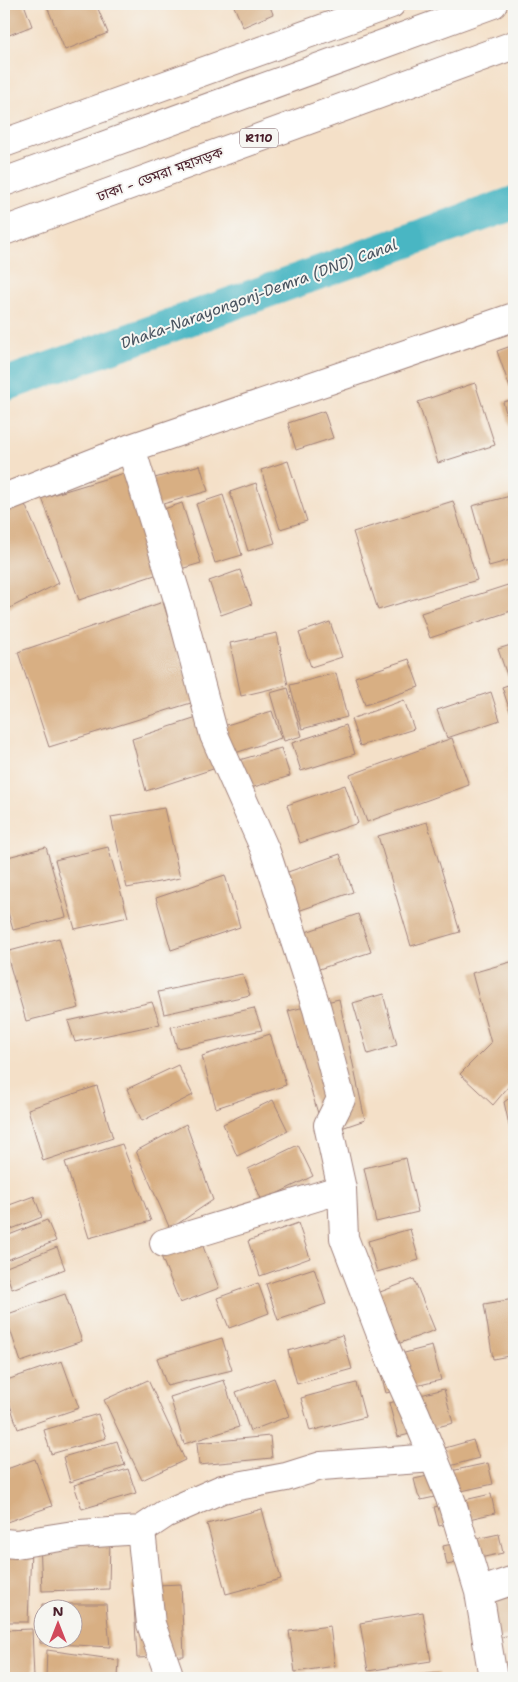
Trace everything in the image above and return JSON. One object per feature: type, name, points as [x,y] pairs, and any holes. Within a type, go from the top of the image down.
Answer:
[{"type":"street","points":[[4,143],[391,4]]},
{"type":"street","points":[[4,182],[493,4]]},
{"type":"street","name":"ঢাকা - ডেমরা মহাসড়ক","points":[[4,231],[514,45]]},
{"type":"street","points":[[4,498],[131,448],[514,317]]},
{"type":"street","points":[[131,448],[179,603],[214,735],[266,852],[317,1009],[341,1099],[328,1125],[342,1189],[344,1238],[388,1353],[452,1503],[479,1592],[493,1678]]},
{"type":"street","points":[[164,1243],[342,1189]]},
{"type":"street","points":[[4,1543],[16,1544],[80,1534],[141,1530],[165,1514],[222,1489],[286,1477],[321,1466],[434,1458]]},
{"type":"street","points":[[141,1530],[151,1624],[168,1672],[168,1678]]},
{"type":"street","points":[[479,1592],[514,1580]]},
{"type":"building","points":[[4,4],[24,4],[32,26],[4,37]]},
{"type":"building","points":[[46,4],[96,4],[108,33],[65,50]]},
{"type":"building","points":[[233,4],[269,4],[273,14],[243,27]]},
{"type":"building","points":[[514,345],[514,386],[510,388],[497,351]]},
{"type":"building","points":[[475,383],[495,445],[438,463],[418,402]]},
{"type":"building","points":[[514,399],[514,441],[503,402]]},
{"type":"building","points":[[324,411],[333,438],[296,450],[288,423]]},
{"type":"building","points":[[288,461],[307,521],[280,529],[261,470]]},
{"type":"building","points":[[200,465],[208,491],[156,506],[148,480]]},
{"type":"building","points":[[131,471],[164,572],[79,600],[42,498]]},
{"type":"building","points":[[256,483],[275,543],[248,551],[230,492]]},
{"type":"building","points":[[223,495],[242,555],[215,563],[196,504]]},
{"type":"building","points":[[514,495],[514,559],[489,566],[472,506]]},
{"type":"building","points":[[453,501],[477,580],[378,610],[353,532]]},
{"type":"building","points":[[24,502],[59,583],[10,608],[4,598],[4,509]]},
{"type":"building","points":[[182,503],[201,563],[174,571],[155,512]]},
{"type":"building","points":[[240,570],[252,604],[221,615],[209,581]]},
{"type":"building","points":[[514,583],[514,610],[430,638],[421,613]]},
{"type":"building","points":[[163,602],[194,702],[49,747],[18,652]]},
{"type":"building","points":[[330,622],[342,657],[311,667],[299,633]]},
{"type":"building","points":[[277,633],[288,685],[241,696],[230,643]]},
{"type":"building","points":[[514,644],[514,676],[508,678],[498,649]]},
{"type":"building","points":[[409,659],[419,687],[365,705],[355,677]]},
{"type":"building","points":[[336,673],[347,717],[302,729],[290,685]]},
{"type":"building","points":[[514,683],[514,723],[502,687]]},
{"type":"building","points":[[288,688],[302,736],[284,741],[270,693]]},
{"type":"building","points":[[491,692],[500,720],[447,738],[437,710]]},
{"type":"building","points":[[404,700],[414,729],[360,746],[351,719]]},
{"type":"building","points":[[272,711],[281,738],[226,756],[217,728]]},
{"type":"building","points":[[200,717],[216,768],[146,791],[132,739]]},
{"type":"building","points":[[346,725],[355,754],[301,771],[292,743]]},
{"type":"building","points":[[452,738],[469,785],[367,822],[350,775]]},
{"type":"building","points":[[281,748],[290,776],[231,794],[222,765]]},
{"type":"building","points":[[345,785],[358,823],[300,843],[287,805]]},
{"type":"building","points":[[164,808],[180,878],[127,888],[111,817]]},
{"type":"building","points":[[427,822],[460,932],[411,946],[378,836]]},
{"type":"building","points":[[46,847],[66,917],[13,930],[4,898],[4,858]]},
{"type":"building","points":[[108,847],[128,917],[75,929],[55,860]]},
{"type":"building","points":[[340,854],[353,892],[295,912],[282,874]]},
{"type":"building","points":[[225,875],[240,927],[171,950],[156,898]]},
{"type":"building","points":[[358,914],[371,952],[313,971],[300,934]]},
{"type":"building","points":[[59,938],[79,1008],[26,1021],[6,952]]},
{"type":"building","points":[[514,961],[514,1080],[493,1105],[460,1074],[491,1043],[472,973]]},
{"type":"building","points":[[242,974],[250,995],[164,1014],[158,992]]},
{"type":"building","points":[[383,994],[397,1045],[368,1054],[353,1003]]},
{"type":"building","points":[[339,999],[365,1120],[324,1134],[288,1011]]},
{"type":"building","points":[[152,1002],[160,1024],[75,1042],[68,1021]]},
{"type":"building","points":[[254,1008],[262,1030],[177,1048],[171,1027]]},
{"type":"building","points":[[270,1034],[286,1085],[216,1108],[202,1056]]},
{"type":"building","points":[[178,1065],[193,1095],[142,1121],[127,1089]]},
{"type":"building","points":[[97,1086],[113,1138],[43,1161],[28,1109]]},
{"type":"building","points":[[514,1095],[514,1143],[513,1143],[504,1102]]},
{"type":"building","points":[[273,1100],[288,1131],[237,1156],[223,1124]]},
{"type":"building","points":[[186,1124],[213,1200],[170,1229],[136,1151]]},
{"type":"building","points":[[122,1144],[151,1221],[89,1238],[65,1162]]},
{"type":"building","points":[[298,1145],[313,1176],[262,1201],[248,1169]]},
{"type":"building","points":[[406,1158],[418,1212],[376,1222],[364,1168]]},
{"type":"building","points":[[34,1196],[42,1217],[4,1232],[4,1207]]},
{"type":"building","points":[[47,1220],[56,1241],[4,1261],[4,1237]]},
{"type":"building","points":[[298,1223],[310,1258],[260,1276],[248,1241]]},
{"type":"building","points":[[410,1229],[419,1260],[377,1272],[368,1241]]},
{"type":"building","points":[[199,1236],[219,1288],[180,1303],[159,1251]]},
{"type":"building","points":[[57,1247],[65,1269],[12,1289],[4,1268]]},
{"type":"building","points":[[314,1268],[326,1304],[278,1320],[266,1284]]},
{"type":"building","points":[[414,1279],[435,1330],[395,1345],[375,1294]]},
{"type":"building","points":[[258,1283],[269,1313],[229,1328],[217,1298]]},
{"type":"building","points":[[65,1294],[82,1341],[21,1362],[5,1315]]},
{"type":"building","points":[[514,1299],[514,1355],[493,1359],[484,1304]]},
{"type":"building","points":[[342,1335],[352,1369],[297,1384],[288,1351]]},
{"type":"building","points":[[222,1338],[232,1370],[167,1386],[157,1358]]},
{"type":"building","points":[[432,1346],[441,1380],[386,1393],[377,1360]]},
{"type":"building","points":[[62,1361],[79,1408],[18,1429],[4,1387],[4,1381]]},
{"type":"building","points":[[274,1378],[289,1416],[250,1431],[236,1392]]},
{"type":"building","points":[[148,1380],[185,1460],[142,1480],[104,1400]]},
{"type":"building","points":[[224,1380],[239,1427],[184,1444],[170,1397]]},
{"type":"building","points":[[356,1383],[365,1417],[310,1431],[301,1398]]},
{"type":"building","points":[[444,1389],[453,1423],[398,1437],[389,1403]]},
{"type":"building","points":[[98,1414],[106,1438],[51,1454],[44,1430]]},
{"type":"building","points":[[270,1436],[272,1458],[199,1465],[197,1443]]},
{"type":"building","points":[[473,1440],[479,1458],[450,1466],[445,1448]]},
{"type":"building","points":[[117,1441],[125,1465],[70,1482],[63,1457]]},
{"type":"building","points":[[35,1459],[52,1506],[4,1523],[4,1470]]},
{"type":"building","points":[[488,1463],[493,1484],[421,1500],[418,1495],[414,1479]]},
{"type":"building","points":[[128,1469],[136,1493],[82,1509],[74,1485]]},
{"type":"building","points":[[491,1494],[495,1513],[439,1526],[434,1507]]},
{"type":"building","points":[[262,1509],[281,1579],[226,1594],[207,1524]]},
{"type":"building","points":[[499,1534],[503,1553],[447,1565],[443,1546]]},
{"type":"building","points":[[110,1537],[109,1589],[42,1591],[40,1540]]},
{"type":"building","points":[[4,1549],[31,1550],[28,1622],[4,1622]]},
{"type":"building","points":[[181,1584],[184,1656],[137,1658],[133,1586]]},
{"type":"building","points":[[514,1589],[514,1634],[498,1638],[487,1595]]},
{"type":"building","points":[[82,1604],[106,1604],[110,1647],[82,1645]]},
{"type":"building","points":[[423,1612],[431,1661],[368,1671],[360,1623]]},
{"type":"building","points":[[330,1626],[335,1666],[295,1672],[289,1631]]},
{"type":"building","points":[[32,1629],[34,1678],[4,1678],[4,1630]]},
{"type":"building","points":[[47,1650],[119,1660],[118,1678],[46,1677]]},
{"type":"building","points":[[439,1673],[439,1678],[404,1678],[404,1676]]},
{"type":"waterway","name":"Dhaka-Narayongonj-Demra (DND) Canal","points":[[4,385],[514,203]]}]
